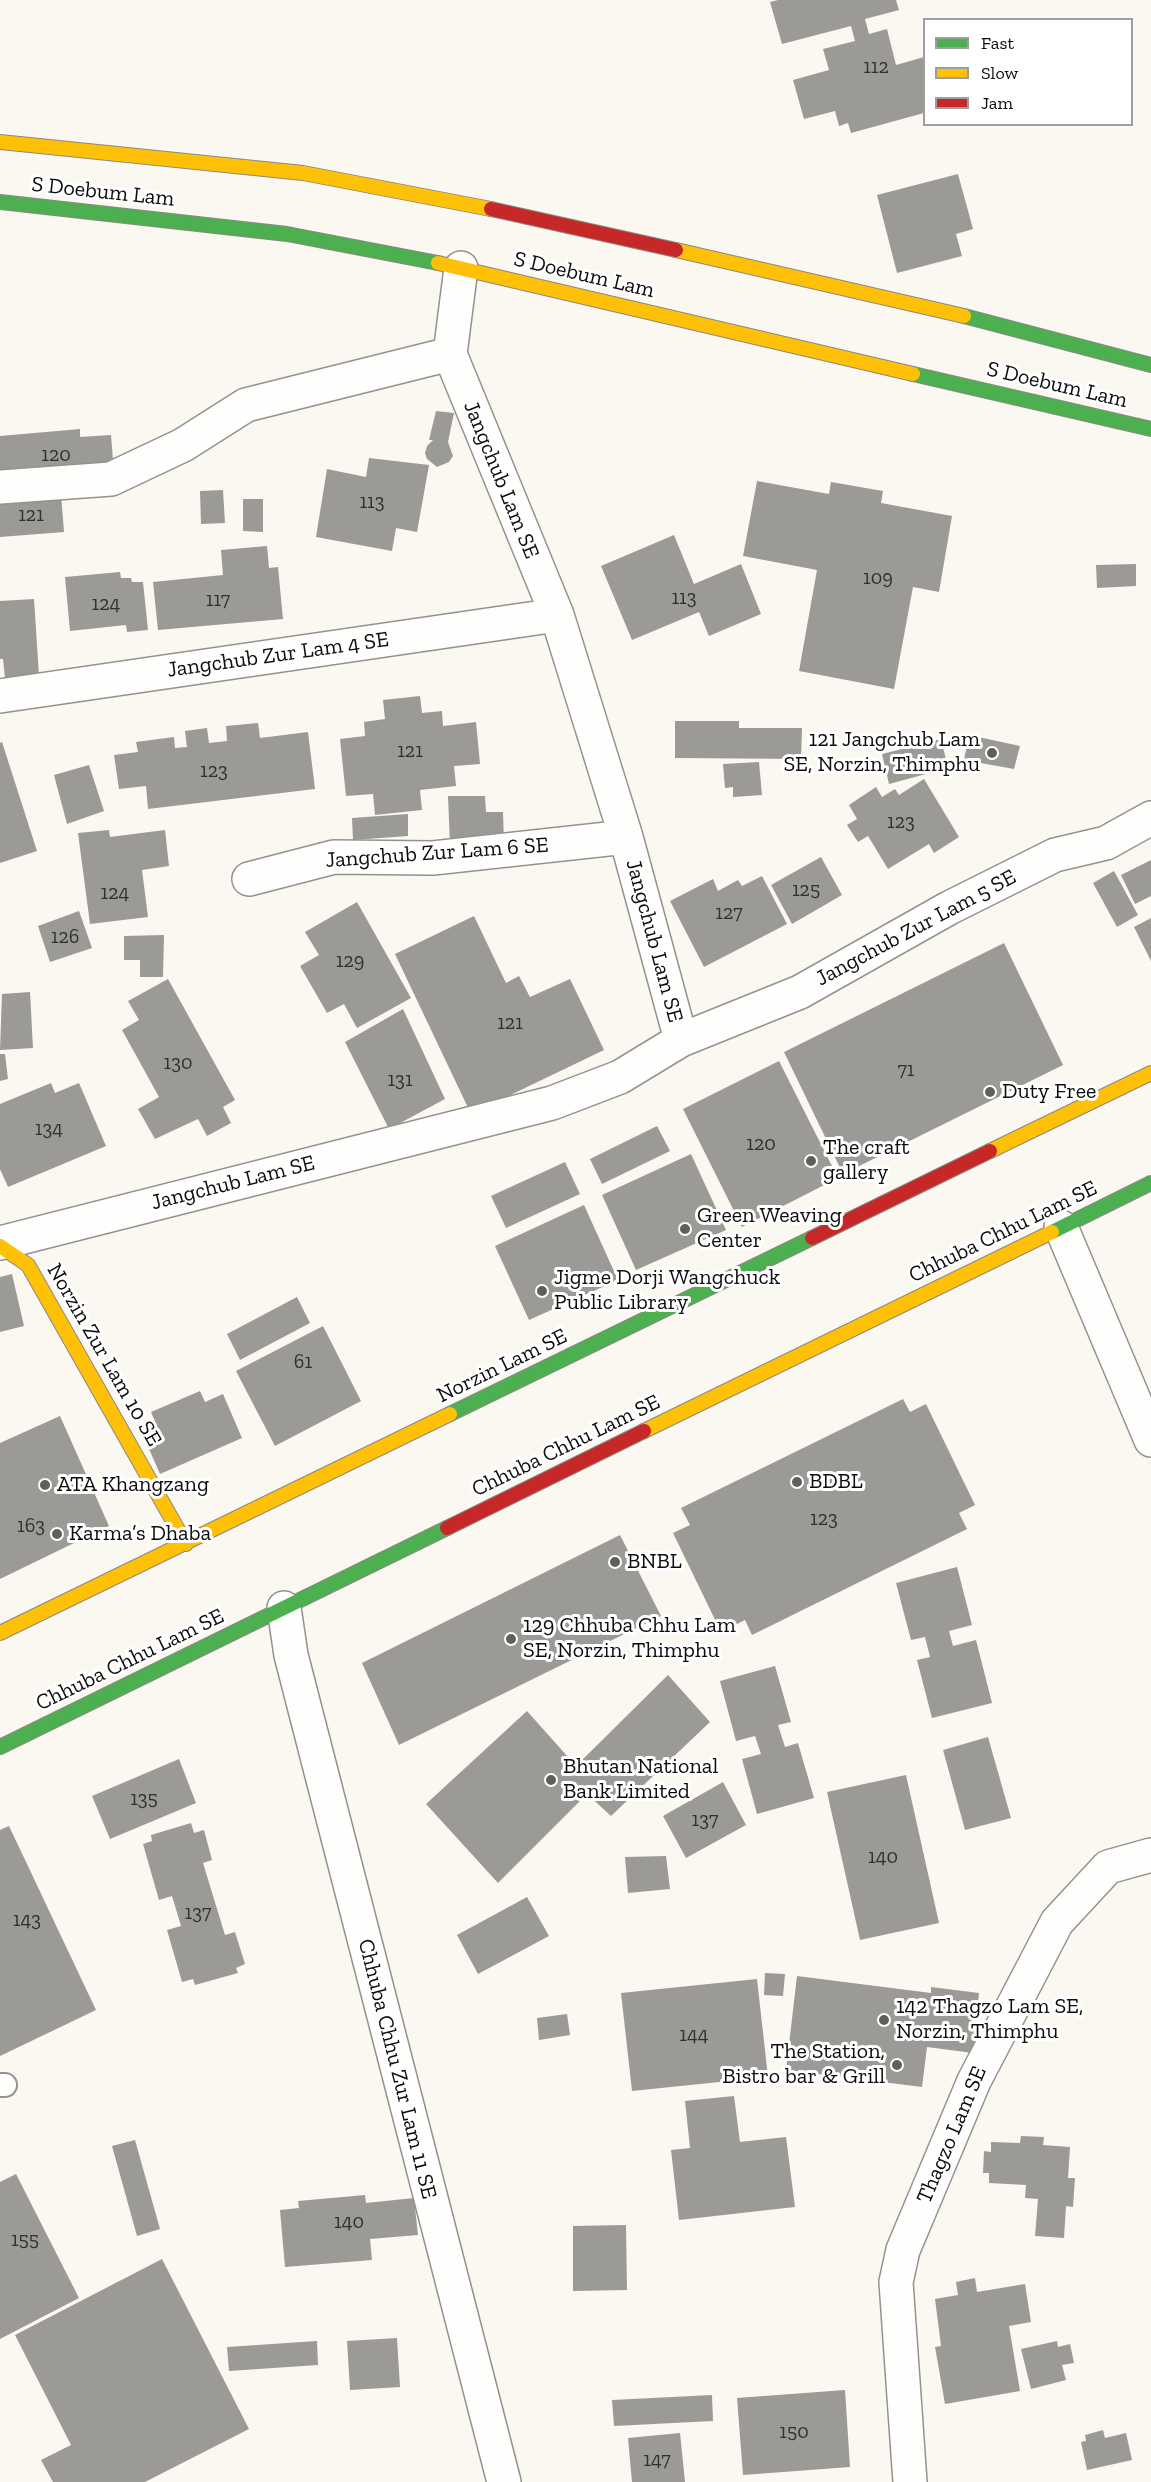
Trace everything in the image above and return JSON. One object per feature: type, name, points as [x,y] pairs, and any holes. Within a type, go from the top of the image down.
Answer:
[{"type":"main road","name":"S Doebum Lam","points":[[0,142],[303,173],[452,201],[803,278],[1003,325],[1151,365]]},
{"type":"main road","name":"S Doebum Lam","points":[[0,202],[287,234],[461,268],[1151,429]]},
{"type":"main road","name":"Norzin Lam SE","points":[[0,1633],[1151,1072]]},
{"type":"main road","name":"Chhuba Chhu Lam SE","points":[[0,1747],[1151,1183]]},
{"type":"main road","name":"Norzin Zur Lam 10 SE","points":[[5,1247],[28,1266],[39,1283],[186,1544]]},
{"type":"street","name":"Jangchub Lam SE","points":[[5,1247],[552,1103],[620,1077],[681,1040],[626,837],[557,615],[450,354],[461,268]]},
{"type":"street","points":[[0,487],[111,479],[183,445],[246,405],[450,354]]},
{"type":"street","name":"Jangchub Zur Lam 4 SE","points":[[0,696],[557,615]]},
{"type":"street","name":"Jangchub Zur Lam 5 SE","points":[[681,1040],[800,992],[949,908],[1055,855],[1106,843],[1151,818]]},
{"type":"street","name":"Jangchub Zur Lam 6 SE","points":[[249,879],[334,857],[433,858],[626,837]]},
{"type":"street","points":[[1061,1227],[1151,1440]]},
{"type":"street","name":"Chhuba Chhu Zur Lam 11 SE","points":[[284,1608],[291,1655],[504,2482]]},
{"type":"street","name":"Thagzo Lam SE","points":[[910,2482],[896,2282],[903,2250],[974,2081],[1057,1922],[1107,1866],[1151,1855]]},
{"type":"building","points":[[778,0],[896,0],[899,10],[865,19],[869,34],[887,29],[896,65],[923,57],[923,113],[851,133],[848,123],[839,126],[835,111],[804,119],[793,80],[829,70],[823,49],[855,41],[851,26],[782,44],[770,2]]},
{"type":"building","points":[[958,174],[973,229],[956,234],[962,256],[897,273],[877,195]]},
{"type":"building","points":[[436,411],[454,413],[448,442],[453,456],[449,462],[437,467],[427,459],[425,453],[427,446],[433,440],[429,440]]},
{"type":"building","points":[[80,429],[80,437],[111,435],[114,473],[0,481],[0,436]]},
{"type":"building","points":[[369,458],[429,465],[417,532],[396,528],[392,551],[316,537],[327,469],[366,477]]},
{"type":"building","points":[[757,481],[829,494],[831,482],[883,491],[881,503],[952,516],[939,592],[913,587],[894,689],[799,671],[817,570],[743,556]]},
{"type":"building","points":[[223,490],[225,523],[201,524],[200,491]]},
{"type":"building","points":[[61,494],[64,532],[0,537],[0,499]]},
{"type":"building","points":[[243,499],[263,499],[263,532],[243,531]]},
{"type":"building","points":[[674,535],[694,584],[741,564],[761,614],[709,636],[699,612],[632,640],[601,566]]},
{"type":"building","points":[[267,546],[269,568],[278,567],[283,619],[158,630],[153,582],[223,575],[221,550]]},
{"type":"building","points":[[1136,564],[1136,586],[1097,588],[1096,565]]},
{"type":"building","points":[[120,572],[121,578],[131,578],[132,582],[143,582],[148,630],[127,632],[126,625],[70,631],[65,577]]},
{"type":"building","points":[[34,599],[39,676],[5,679],[3,659],[0,659],[0,601]]},
{"type":"building","points":[[420,696],[422,713],[442,711],[443,726],[476,722],[480,764],[454,766],[456,786],[420,790],[422,810],[375,815],[373,794],[346,796],[340,739],[365,736],[364,722],[385,719],[383,700]]},
{"type":"building","points":[[675,721],[739,721],[739,728],[802,728],[801,759],[675,758]]},
{"type":"building","points":[[258,723],[260,738],[308,732],[315,789],[148,809],[146,786],[119,789],[114,755],[138,752],[136,742],[174,737],[175,748],[187,747],[185,731],[207,728],[209,743],[227,741],[226,726]]},
{"type":"building","name":"121 Jangchub Lam SE, Norzin, Thimphu","points":[[969,735],[1020,746],[1014,769],[964,760]]},
{"type":"building","points":[[941,739],[948,768],[889,784],[882,754]]},
{"type":"building","points":[[2,742],[37,851],[0,863],[0,743]]},
{"type":"building","points":[[759,762],[762,795],[733,797],[733,787],[725,788],[723,764]]},
{"type":"building","points":[[89,765],[104,811],[67,824],[54,775]]},
{"type":"building","points":[[924,779],[959,837],[934,853],[929,844],[888,869],[868,836],[858,842],[847,825],[857,819],[849,805],[876,787],[882,797],[895,789],[899,795]]},
{"type":"building","points":[[448,796],[485,796],[486,812],[503,812],[504,844],[450,846]]},
{"type":"building","points":[[408,814],[408,836],[353,840],[352,818]]},
{"type":"building","points":[[109,830],[110,837],[165,830],[169,866],[142,870],[148,917],[90,924],[78,833]]},
{"type":"building","points":[[821,857],[842,895],[792,924],[771,885]]},
{"type":"building","points":[[1151,860],[1151,896],[1135,904],[1121,875]]},
{"type":"building","points":[[1114,871],[1138,915],[1117,927],[1093,883]]},
{"type":"building","points":[[762,876],[787,924],[704,967],[670,901],[713,879],[718,891],[738,880],[742,886]]},
{"type":"building","points":[[357,902],[411,998],[357,1028],[344,1004],[327,1013],[300,966],[319,955],[305,932]]},
{"type":"building","points":[[79,911],[92,948],[50,962],[38,926]]},
{"type":"building","points":[[474,916],[506,983],[519,976],[530,997],[570,979],[604,1050],[471,1114],[395,954]]},
{"type":"building","points":[[1151,918],[1151,961],[1134,927]]},
{"type":"building","points":[[164,935],[163,977],[140,977],[140,960],[124,960],[124,936]]},
{"type":"building","points":[[1004,943],[1063,1065],[843,1174],[784,1052]]},
{"type":"building","points":[[168,979],[235,1100],[223,1107],[231,1123],[207,1136],[198,1119],[155,1139],[138,1109],[159,1097],[122,1030],[139,1020],[128,1001]]},
{"type":"building","points":[[30,992],[33,1048],[0,1050],[2,994]]},
{"type":"building","points":[[403,1009],[445,1099],[389,1129],[345,1042]]},
{"type":"building","points":[[0,1054],[5,1054],[8,1079],[0,1081]]},
{"type":"building","points":[[779,1061],[838,1178],[742,1227],[683,1109]]},
{"type":"building","points":[[51,1083],[55,1093],[79,1083],[106,1146],[8,1187],[0,1169],[0,1104]]},
{"type":"building","points":[[657,1126],[670,1151],[602,1184],[590,1159]]},
{"type":"building","points":[[691,1154],[726,1230],[636,1270],[602,1195]]},
{"type":"building","points":[[565,1162],[580,1194],[506,1228],[491,1196]]},
{"type":"building","points":[[584,1205],[618,1280],[529,1320],[495,1246]]},
{"type":"building","points":[[12,1274],[24,1326],[0,1332],[0,1277]]},
{"type":"building","points":[[297,1297],[310,1323],[240,1360],[227,1334]]},
{"type":"building","points":[[323,1326],[361,1401],[275,1446],[236,1371]]},
{"type":"building","points":[[200,1391],[205,1402],[223,1394],[242,1438],[160,1474],[142,1433],[157,1426],[151,1412]]},
{"type":"building","points":[[903,1399],[910,1412],[926,1404],[975,1505],[959,1513],[967,1529],[752,1635],[745,1620],[721,1632],[673,1533],[690,1525],[681,1508]]},
{"type":"building","name":"ATA Khangzang","points":[[60,1416],[109,1526],[0,1579],[0,1443]]},
{"type":"building","name":"129 Chhuba Chhu Lam SE, Norzin, Thimphu","points":[[620,1535],[661,1616],[399,1745],[362,1663]]},
{"type":"building","points":[[957,1567],[972,1625],[949,1631],[953,1646],[976,1640],[992,1703],[932,1718],[917,1660],[930,1657],[925,1637],[911,1640],[896,1583]]},
{"type":"building","points":[[775,1666],[791,1722],[778,1725],[785,1747],[798,1743],[814,1798],[757,1814],[742,1759],[761,1754],[755,1736],[736,1741],[720,1681]]},
{"type":"building","name":"Bhutan National Bank Limited","points":[[668,1675],[710,1722],[611,1816],[587,1794],[498,1883],[426,1804],[527,1711],[576,1766]]},
{"type":"building","points":[[988,1737],[1011,1818],[965,1830],[943,1750]]},
{"type":"building","points":[[179,1759],[196,1803],[110,1839],[92,1796]]},
{"type":"building","points":[[906,1775],[939,1923],[860,1940],[827,1792]]},
{"type":"building","points":[[723,1782],[746,1825],[686,1858],[663,1816]]},
{"type":"building","points":[[191,1823],[194,1833],[204,1830],[212,1860],[203,1863],[225,1935],[235,1932],[245,1964],[236,1968],[238,1973],[195,1985],[193,1979],[182,1982],[167,1930],[181,1926],[172,1896],[159,1900],[143,1844],[152,1841],[151,1835]]},
{"type":"building","points":[[9,1826],[96,2010],[0,2056],[0,1830]]},
{"type":"building","points":[[666,1856],[670,1889],[628,1893],[625,1857]]},
{"type":"building","points":[[527,1897],[549,1936],[478,1974],[457,1935]]},
{"type":"building","points":[[765,1973],[785,1974],[783,1996],[764,1995]]},
{"type":"building","name":"142 Thagzo Lam SE, Norzin, Thimphu","points":[[797,1976],[931,1993],[931,1987],[979,1993],[973,2053],[927,2047],[922,2087],[786,2070]]},
{"type":"building","points":[[757,1979],[768,2077],[632,2091],[621,1993]]},
{"type":"building","points":[[567,2014],[570,2035],[539,2040],[537,2018]]},
{"type":"building","points":[[734,2096],[740,2142],[786,2137],[795,2207],[679,2220],[671,2150],[690,2148],[685,2101]]},
{"type":"building","points":[[1021,2136],[1044,2137],[1043,2145],[1070,2147],[1068,2178],[1075,2178],[1073,2207],[1066,2206],[1064,2238],[1035,2236],[1038,2199],[1025,2198],[1026,2185],[989,2183],[989,2173],[983,2173],[984,2151],[991,2152],[991,2142],[1020,2143]]},
{"type":"building","points":[[135,2140],[160,2229],[137,2236],[112,2146]]},
{"type":"building","points":[[16,2174],[79,2298],[0,2339],[0,2182]]},
{"type":"building","points":[[365,2195],[366,2203],[414,2198],[418,2235],[370,2239],[372,2260],[285,2267],[280,2210],[299,2208],[298,2201]]},
{"type":"building","points":[[626,2225],[627,2290],[573,2291],[573,2226]]},
{"type":"building","points":[[162,2259],[249,2429],[145,2482],[53,2482],[41,2460],[71,2445],[15,2335]]},
{"type":"building","points":[[975,2278],[977,2292],[1025,2284],[1031,2322],[1009,2326],[1020,2391],[945,2404],[935,2347],[941,2346],[935,2299],[958,2295],[956,2282]]},
{"type":"building","points":[[397,2338],[400,2387],[350,2390],[347,2341]]},
{"type":"building","points":[[317,2341],[318,2365],[229,2371],[227,2347]]},
{"type":"building","points":[[1057,2341],[1058,2347],[1070,2344],[1074,2363],[1062,2365],[1066,2380],[1031,2389],[1021,2349]]},
{"type":"building","points":[[845,2390],[850,2467],[743,2475],[737,2398]]},
{"type":"building","points":[[712,2395],[713,2421],[614,2426],[612,2400]]},
{"type":"building","points":[[1103,2430],[1105,2438],[1126,2433],[1132,2460],[1087,2470],[1081,2442],[1086,2441],[1085,2435]]},
{"type":"building","points":[[680,2433],[685,2482],[632,2482],[628,2438]]},
{"type":"traffic: fast","points":[[0,202],[287,234],[438,263]]},
{"type":"traffic: fast","points":[[964,316],[1151,365]]},
{"type":"traffic: fast","points":[[913,374],[1151,429]]},
{"type":"traffic: fast","points":[[1052,1232],[1151,1183]]},
{"type":"traffic: fast","points":[[450,1414],[812,1238]]},
{"type":"traffic: fast","points":[[0,1747],[447,1528]]},
{"type":"traffic: slow","points":[[0,142],[303,173],[491,209]]},
{"type":"traffic: slow","points":[[676,250],[964,316]]},
{"type":"traffic: slow","points":[[438,263],[913,374]]},
{"type":"traffic: slow","points":[[990,1151],[1151,1073]]},
{"type":"traffic: slow","points":[[644,1431],[1052,1232]]},
{"type":"traffic: slow","points":[[0,1246],[28,1265],[186,1544]]},
{"type":"traffic: slow","points":[[0,1633],[450,1414]]},
{"type":"traffic: jam","points":[[491,209],[676,250]]},
{"type":"traffic: jam","points":[[812,1238],[990,1151]]},
{"type":"traffic: jam","points":[[447,1528],[644,1431]]},
{"type":"place","name":"121 Jangchub Lam SE, Norzin, Thimphu","points":[[992,753]]},
{"type":"place","name":"Duty Free","points":[[990,1092]]},
{"type":"place","name":"The craft gallery","points":[[811,1161]]},
{"type":"place","name":"Green Weaving Center","points":[[685,1229]]},
{"type":"place","name":"Jigme Dorji Wangchuck Public Library","points":[[542,1291]]},
{"type":"place","name":"BDBL","points":[[797,1482]]},
{"type":"place","name":"ATA Khangzang","points":[[45,1485]]},
{"type":"place","name":"Karma’s Dhaba","points":[[57,1534]]},
{"type":"place","name":"BNBL","points":[[615,1562]]},
{"type":"place","name":"129 Chhuba Chhu Lam SE, Norzin, Thimphu","points":[[511,1639]]},
{"type":"place","name":"Bhutan National Bank Limited","points":[[551,1780]]},
{"type":"place","name":"142 Thagzo Lam SE, Norzin, Thimphu","points":[[884,2020]]},
{"type":"place","name":"The Station, Bistro bar & Grill","points":[[897,2065]]}]
